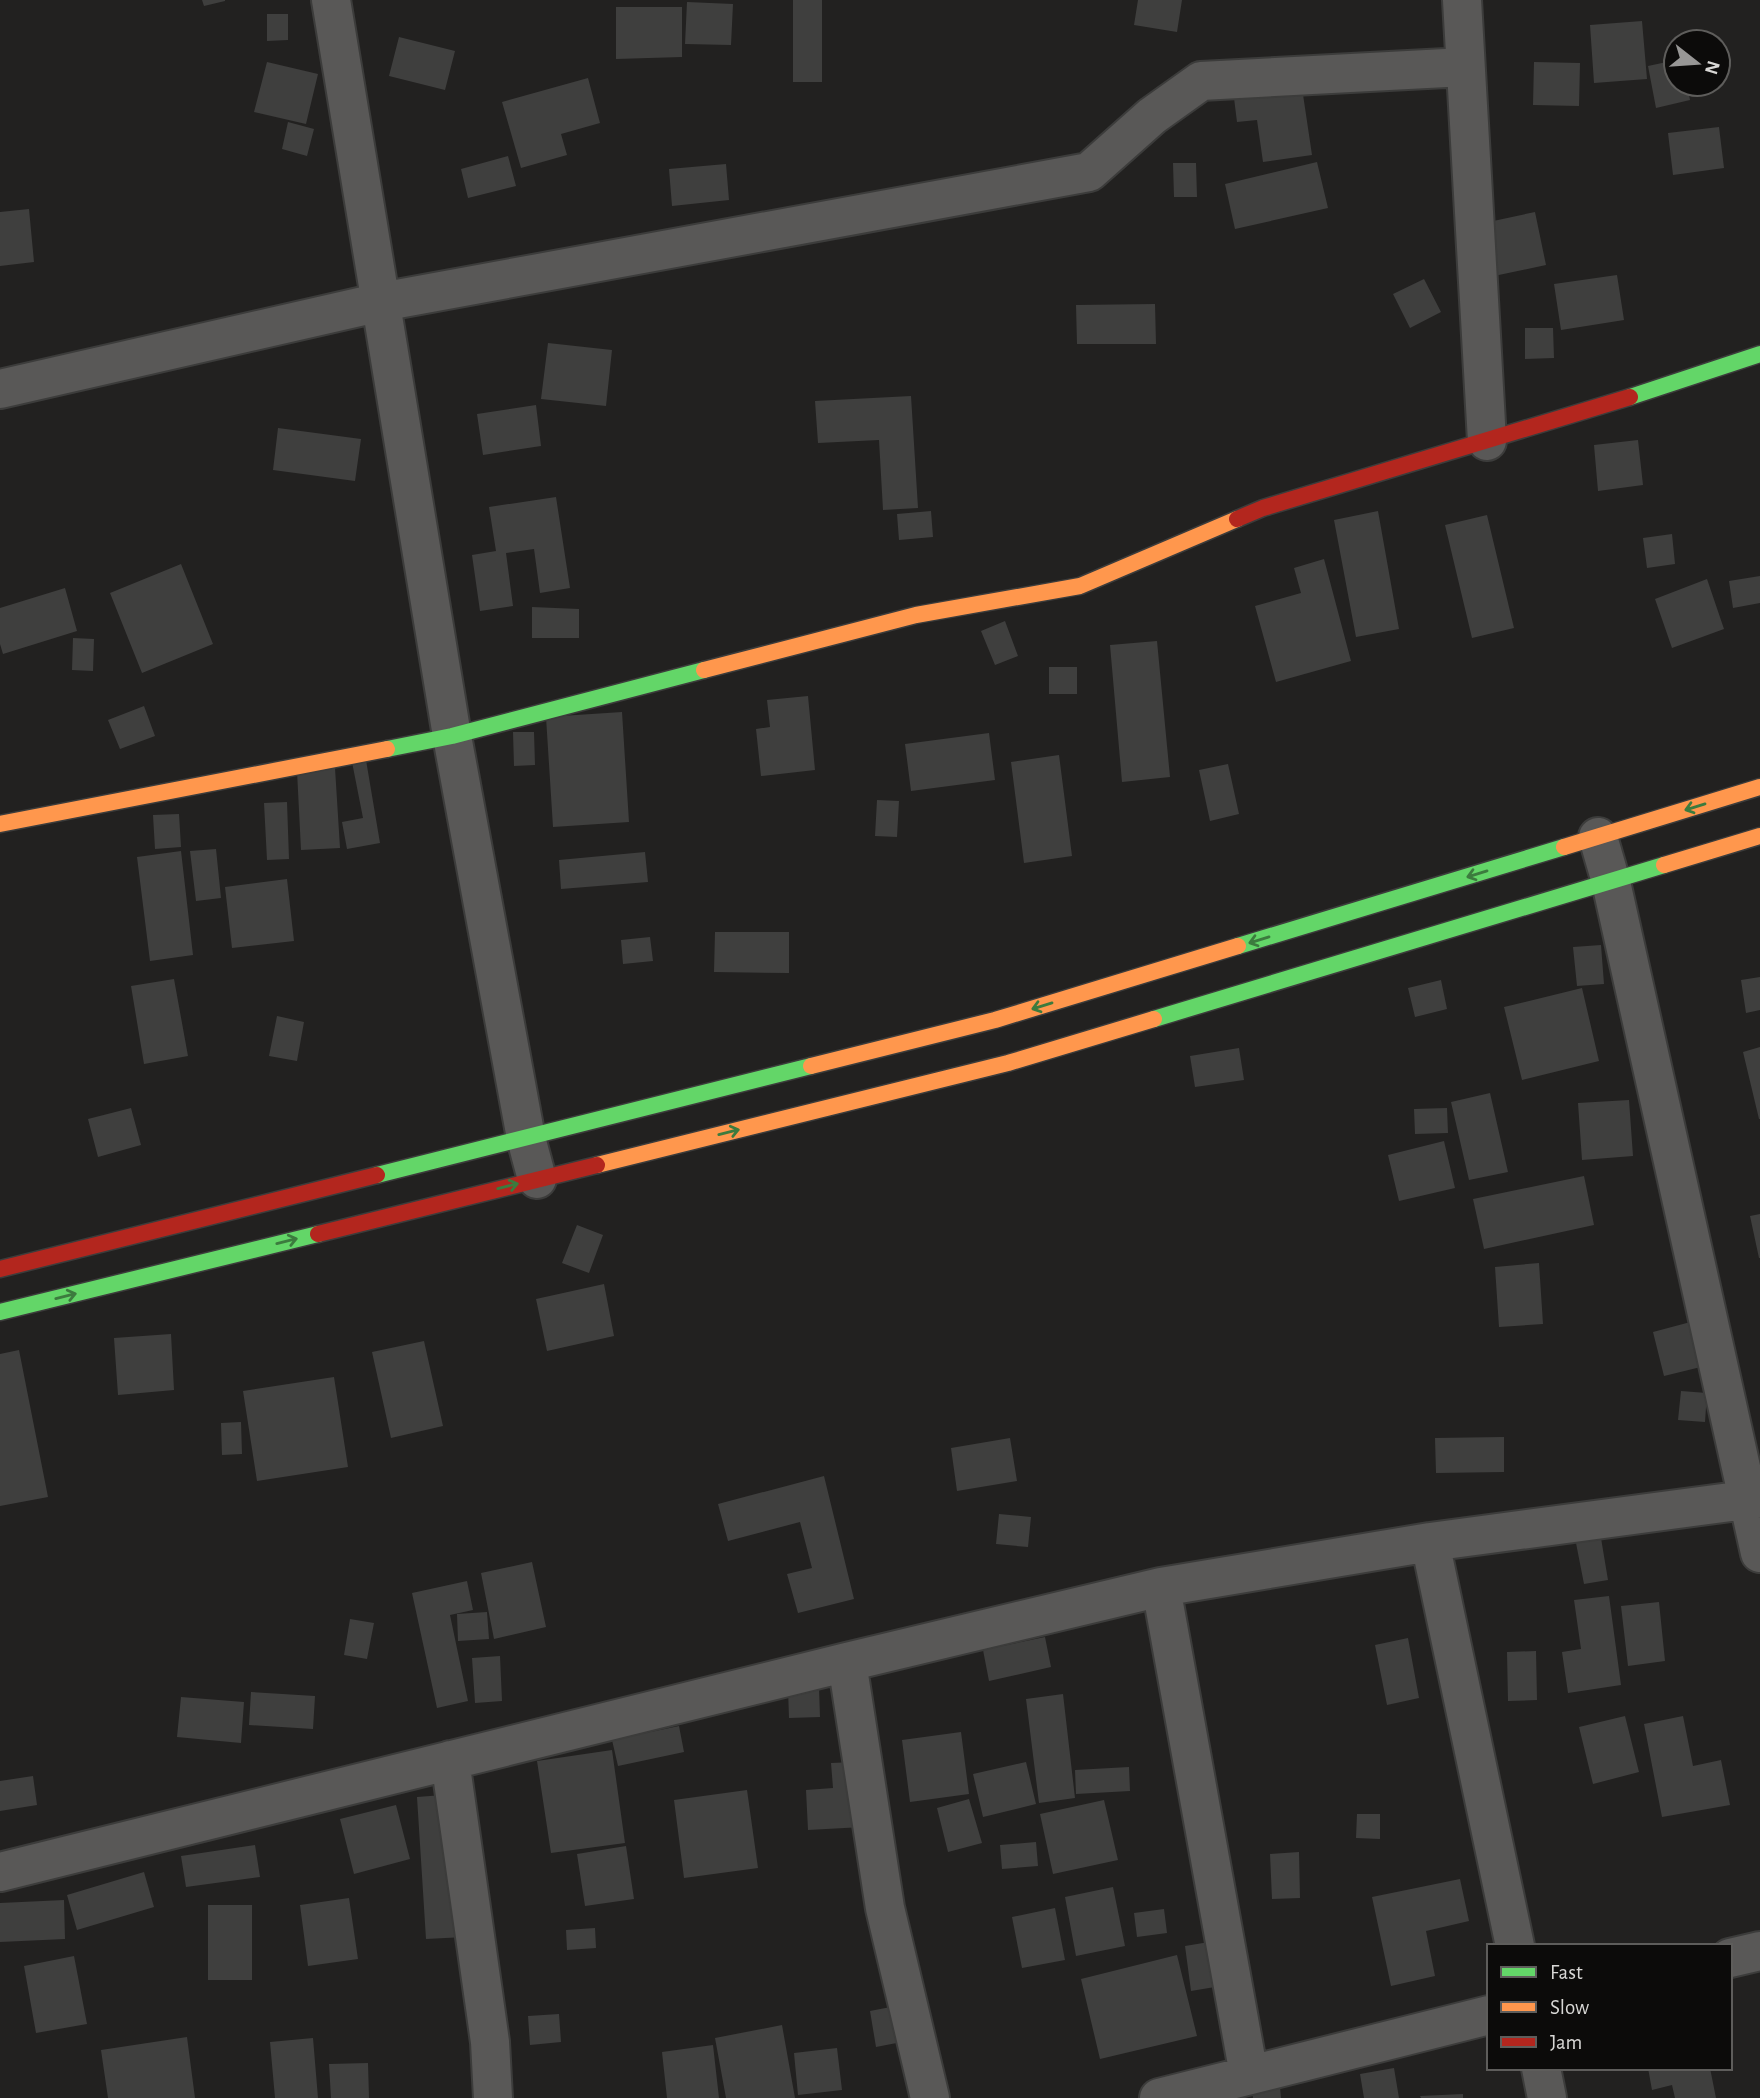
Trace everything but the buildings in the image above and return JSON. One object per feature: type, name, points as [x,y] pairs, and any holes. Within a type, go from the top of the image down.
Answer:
[{"type":"main road","points":[[0,824],[452,736],[916,615],[1080,586],[1263,508],[1602,407],[1760,354]]},
{"type":"main road","points":[[0,1269],[995,1020],[1760,787]]},
{"type":"main road","points":[[0,1312],[1009,1063],[1760,836]]},
{"type":"street","points":[[331,0],[452,736],[526,1138],[537,1179]]},
{"type":"street","points":[[1461,0],[1487,441]]},
{"type":"street","points":[[0,389],[380,302],[1089,172],[1152,116],[1201,81],[1465,66]]},
{"type":"street","points":[[1598,837],[1611,882],[1754,1499],[1760,1553]]},
{"type":"street","points":[[0,1872],[1161,1587],[1430,1542],[1754,1499]]},
{"type":"street","points":[[1430,1542],[1515,1944]]},
{"type":"street","points":[[1161,1587],[1249,2075]]},
{"type":"street","points":[[847,1662],[885,1908],[930,2098]]},
{"type":"street","points":[[450,1760],[490,2042],[493,2098]]},
{"type":"street","points":[[1732,1958],[1760,1951]]},
{"type":"street","points":[[1159,2098],[1487,2016]]},
{"type":"street","points":[[1541,2070],[1547,2098]]},
{"type":"traffic: fast","points":[[1630,397],[1760,354]]},
{"type":"traffic: fast","points":[[387,749],[452,736],[704,670]]},
{"type":"traffic: fast","points":[[1238,946],[1564,847]]},
{"type":"traffic: fast","points":[[1154,1019],[1664,865]]},
{"type":"traffic: fast","points":[[377,1175],[811,1066]]},
{"type":"traffic: fast","points":[[0,1312],[318,1234]]},
{"type":"traffic: slow","points":[[704,670],[916,615],[1080,586],[1237,519]]},
{"type":"traffic: slow","points":[[0,824],[387,749]]},
{"type":"traffic: slow","points":[[1564,847],[1760,787]]},
{"type":"traffic: slow","points":[[1664,865],[1760,836]]},
{"type":"traffic: slow","points":[[811,1066],[995,1020],[1238,946]]},
{"type":"traffic: slow","points":[[597,1165],[1008,1063],[1154,1019]]},
{"type":"traffic: jam","points":[[1237,519],[1263,508],[1630,397]]},
{"type":"traffic: jam","points":[[318,1234],[597,1165]]},
{"type":"traffic: jam","points":[[0,1269],[377,1175]]}]
